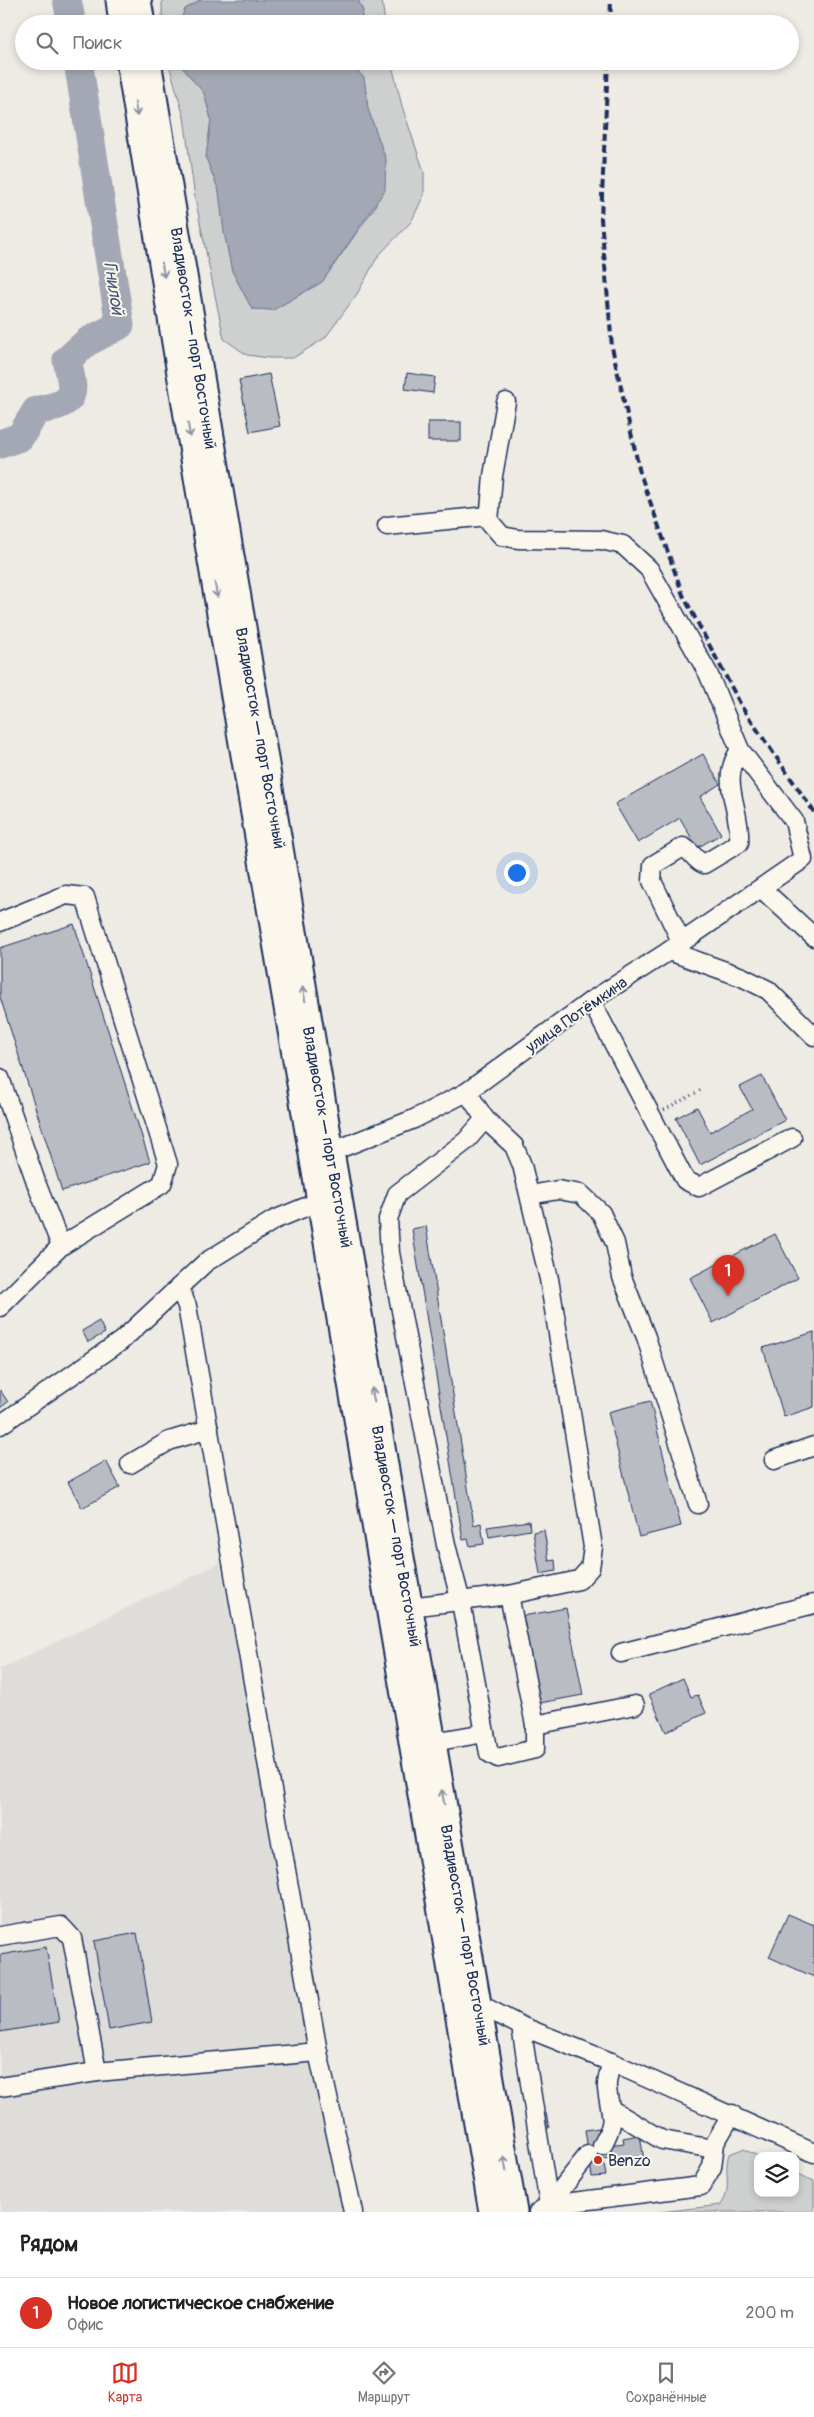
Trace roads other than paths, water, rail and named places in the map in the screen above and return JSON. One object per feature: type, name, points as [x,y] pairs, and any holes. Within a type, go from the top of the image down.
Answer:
[{"type":"highway","points":[[119,0],[121,15]]},
{"type":"highway","points":[[138,0],[140,15]]},
{"type":"highway","name":"Владивосток — порт Восточный","points":[[131,70],[320,1202],[492,2212]]},
{"type":"highway","name":"Владивосток — порт Восточный","points":[[150,70],[330,1152],[514,2212]]},
{"type":"street","points":[[506,402],[488,516],[494,529],[502,536],[518,539],[601,540],[623,545],[649,569],[708,673],[740,750],[732,762],[730,776],[740,832],[739,843],[704,864],[683,848],[653,866],[651,871],[654,886],[675,947],[768,990],[814,1036]]},
{"type":"street","points":[[387,526],[488,516]]},
{"type":"street","name":"улица Потёмкина","points":[[330,1152],[414,1120],[467,1092],[591,1002],[762,889],[803,859],[794,820],[740,750]]},
{"type":"street","points":[[762,889],[814,937]]},
{"type":"street","points":[[0,922],[66,895],[85,897],[168,1164],[162,1184],[61,1246],[0,1307]]},
{"type":"street","points":[[591,1002],[684,1180],[699,1187],[792,1138]]},
{"type":"street","points":[[0,1078],[37,1185],[61,1246]]},
{"type":"street","points":[[410,1607],[509,1595],[579,1580],[590,1568],[593,1547],[549,1279],[522,1164],[514,1146],[486,1119],[467,1092]]},
{"type":"street","points":[[486,1119],[466,1141],[397,1194],[388,1219],[390,1253],[440,1516],[461,1602],[489,1753],[498,1758],[535,1749],[536,1725],[509,1595]]},
{"type":"street","points":[[530,1195],[558,1190],[581,1194],[601,1213],[615,1243],[622,1277],[646,1337],[698,1504]]},
{"type":"street","points":[[0,1425],[121,1341],[206,1262],[274,1220],[320,1202]]},
{"type":"street","points":[[179,1287],[187,1306],[318,2052],[353,2212]]},
{"type":"street","points":[[130,1464],[169,1441],[209,1429]]},
{"type":"street","points":[[774,1460],[814,1446]]},
{"type":"street","points":[[621,1653],[814,1604]]},
{"type":"street","points":[[536,1725],[635,1705]]},
{"type":"street","points":[[433,1742],[485,1733]]},
{"type":"street","points":[[0,1936],[61,1926],[72,1938],[97,2072]]},
{"type":"street","points":[[477,2003],[521,2026],[732,2114],[814,2153]]},
{"type":"street","points":[[521,2026],[544,2209]]},
{"type":"street","points":[[0,2088],[97,2072],[318,2052]]},
{"type":"street","points":[[544,2209],[595,2151],[611,2128],[612,2110],[607,2088],[611,2062]]},
{"type":"street","points":[[612,2110],[662,2140],[714,2149]]},
{"type":"street","points":[[544,2209],[702,2186],[712,2167],[715,2142],[732,2114]]},
{"type":"waterway","name":"Гнилой","points":[[67,0],[70,15]]},
{"type":"waterway","name":"Гнилой","points":[[0,444],[20,437],[36,411],[59,405],[66,401],[72,391],[67,360],[87,342],[120,325],[79,70]]},
{"type":"railway","points":[[610,15],[611,0]]},
{"type":"railway","points":[[608,70],[601,219],[612,347],[640,473],[683,595],[743,709],[814,812]]},
{"type":"place","name":"Новое логистическое снабжение","points":[[728,1296]]},
{"type":"place","name":"Benzo","points":[[598,2160]]}]
